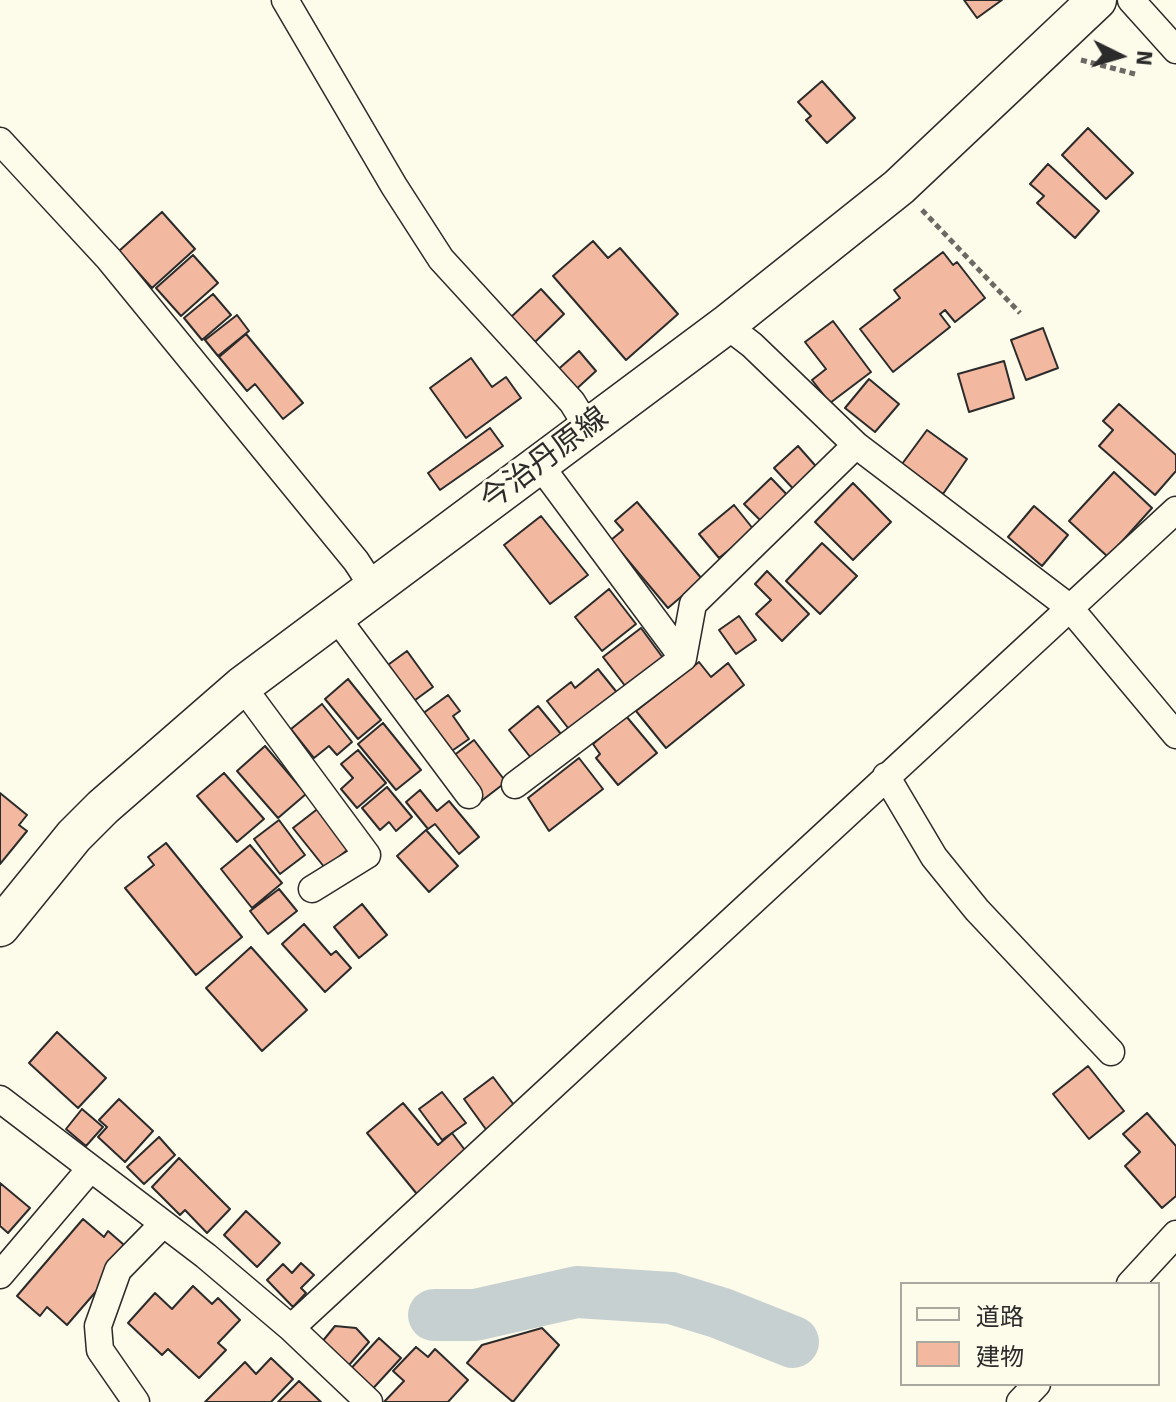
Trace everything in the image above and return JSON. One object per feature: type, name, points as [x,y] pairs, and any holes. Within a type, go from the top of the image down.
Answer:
[{"type":"main road","name":"今治丹原線","points":[[0,927],[74,836],[103,807],[242,686],[726,325],[899,187],[1097,0]]},
{"type":"street","points":[[285,0],[441,259],[572,402],[588,428]]},
{"type":"street","points":[[1131,0],[1176,50]]},
{"type":"street","points":[[0,141],[109,259],[356,561],[373,587]]},
{"type":"street","points":[[726,325],[752,345],[856,445],[1069,607],[1176,735]]},
{"type":"street","points":[[515,785],[683,658],[693,604],[856,445]]},
{"type":"street","points":[[539,464],[683,658]]},
{"type":"street","points":[[291,1328],[1176,510]]},
{"type":"street","points":[[336,617],[469,795]]},
{"type":"street","points":[[242,686],[367,855],[312,889]]},
{"type":"street","points":[[886,776],[934,857],[977,910],[1111,1052]]},
{"type":"street","points":[[0,1099],[206,1256],[291,1328],[369,1402]]},
{"type":"street","points":[[0,1275],[90,1169]]},
{"type":"street","points":[[136,1402],[100,1350],[98,1326],[118,1270],[163,1224]]},
{"type":"street","points":[[1132,1282],[1176,1234]]},
{"type":"street","points":[[1020,1402],[1035,1386]]},
{"type":"path","points":[[1076,59],[1135,74]]},
{"type":"path","points":[[899,187],[1020,313]]},
{"type":"building","points":[[964,0],[1002,0],[977,18]]},
{"type":"building","points":[[822,81],[855,118],[827,143],[806,120],[811,116],[798,102]]},
{"type":"building","points":[[1088,128],[1133,173],[1106,199],[1062,155]]},
{"type":"building","points":[[1048,164],[1099,211],[1075,238],[1037,203],[1044,196],[1030,184]]},
{"type":"building","points":[[162,212],[195,249],[152,288],[119,251]]},
{"type":"building","points":[[593,241],[608,258],[620,248],[678,314],[626,360],[553,276]]},
{"type":"building","points":[[943,252],[953,265],[957,262],[985,298],[955,322],[945,310],[940,314],[950,327],[893,372],[860,329],[900,298],[894,290]]},
{"type":"building","points":[[193,255],[218,283],[181,316],[156,288]]},
{"type":"building","points":[[541,289],[564,314],[535,342],[511,317]]},
{"type":"building","points":[[213,294],[231,315],[202,340],[184,318]]},
{"type":"building","points":[[237,315],[249,331],[218,356],[205,340]]},
{"type":"building","points":[[833,321],[871,372],[830,403],[812,380],[826,369],[805,342]]},
{"type":"building","points":[[1043,328],[1058,368],[1026,380],[1011,340]]},
{"type":"building","points":[[246,334],[303,403],[283,419],[255,384],[247,391],[219,357]]},
{"type":"building","points":[[579,351],[596,371],[572,393],[554,373]]},
{"type":"building","points":[[471,358],[492,387],[506,377],[521,398],[466,438],[430,388]]},
{"type":"building","points":[[1004,361],[1014,398],[969,412],[958,374]]},
{"type":"building","points":[[869,379],[899,404],[875,432],[845,408]]},
{"type":"building","points":[[1119,404],[1176,455],[1176,471],[1155,495],[1099,446],[1113,430],[1103,421]]},
{"type":"building","points":[[490,428],[503,446],[440,490],[428,473]]},
{"type":"building","points":[[927,430],[967,459],[943,494],[902,464]]},
{"type":"building","points":[[798,446],[821,472],[798,494],[774,468]]},
{"type":"building","points":[[1114,472],[1152,508],[1108,557],[1069,521]]},
{"type":"building","points":[[771,478],[792,500],[765,525],[744,504]]},
{"type":"building","points":[[853,483],[891,522],[853,560],[815,522]]},
{"type":"building","points":[[637,502],[702,579],[668,608],[611,540],[623,530],[615,521]]},
{"type":"building","points":[[734,505],[754,530],[719,558],[699,534]]},
{"type":"building","points":[[1034,506],[1068,535],[1042,566],[1008,537]]},
{"type":"building","points":[[541,516],[588,575],[550,604],[504,545]]},
{"type":"building","points":[[822,543],[857,576],[820,614],[786,581]]},
{"type":"building","points":[[767,571],[809,614],[782,641],[756,614],[771,600],[755,584]]},
{"type":"building","points":[[609,589],[636,624],[602,651],[575,617]]},
{"type":"building","points":[[739,616],[756,640],[736,654],[719,630]]},
{"type":"building","points":[[641,628],[666,662],[629,691],[603,657]]},
{"type":"building","points":[[407,651],[433,687],[407,706],[381,670]]},
{"type":"building","points":[[699,662],[711,677],[728,663],[744,685],[666,748],[636,711]]},
{"type":"building","points":[[598,669],[619,695],[572,733],[547,701],[571,682],[575,688]]},
{"type":"building","points":[[348,679],[381,720],[358,739],[325,699]]},
{"type":"building","points":[[448,695],[460,711],[453,716],[469,739],[446,755],[418,717]]},
{"type":"building","points":[[322,704],[352,742],[337,755],[329,746],[314,758],[291,729]]},
{"type":"building","points":[[538,706],[561,734],[531,758],[509,730]]},
{"type":"building","points":[[626,716],[657,753],[618,785],[596,758],[600,754],[593,744]]},
{"type":"building","points":[[383,723],[421,770],[396,790],[358,744]]},
{"type":"building","points":[[474,740],[506,782],[480,802],[448,760]]},
{"type":"building","points":[[265,746],[306,794],[278,818],[237,771]]},
{"type":"building","points":[[358,750],[386,783],[357,808],[341,789],[353,778],[341,764]]},
{"type":"building","points":[[579,758],[603,789],[549,831],[528,798]]},
{"type":"building","points":[[224,773],[264,819],[237,842],[197,796]]},
{"type":"building","points":[[387,787],[412,817],[396,831],[389,822],[380,830],[362,808]]},
{"type":"building","points":[[420,790],[437,811],[449,801],[479,837],[459,854],[435,824],[428,829],[406,802]]},
{"type":"building","points":[[0,793],[27,815],[19,825],[27,831],[0,864]]},
{"type":"building","points":[[320,807],[351,847],[325,868],[293,828]]},
{"type":"building","points":[[279,820],[305,855],[280,874],[254,839]]},
{"type":"building","points":[[426,830],[458,866],[429,892],[397,856]]},
{"type":"building","points":[[166,843],[242,937],[196,975],[125,888],[154,865],[148,857]]},
{"type":"building","points":[[250,845],[282,883],[252,908],[221,869]]},
{"type":"building","points":[[279,889],[297,911],[268,934],[250,911]]},
{"type":"building","points":[[362,904],[387,935],[359,958],[334,927]]},
{"type":"building","points":[[304,924],[331,955],[336,951],[351,968],[325,992],[282,944]]},
{"type":"building","points":[[251,947],[307,1010],[262,1051],[206,988]]},
{"type":"building","points":[[57,1032],[106,1078],[78,1108],[29,1063]]},
{"type":"building","points":[[1088,1066],[1124,1111],[1089,1139],[1053,1094]]},
{"type":"building","points":[[493,1077],[520,1113],[490,1135],[464,1099]]},
{"type":"building","points":[[442,1092],[466,1123],[442,1140],[419,1109]]},
{"type":"building","points":[[119,1099],[153,1131],[125,1162],[98,1137],[107,1127],[99,1120]]},
{"type":"building","points":[[403,1103],[438,1145],[452,1133],[471,1158],[421,1199],[367,1133]]},
{"type":"building","points":[[82,1109],[103,1127],[86,1146],[66,1129]]},
{"type":"building","points":[[1147,1113],[1176,1146],[1176,1196],[1162,1208],[1125,1166],[1140,1152],[1123,1134]]},
{"type":"building","points":[[159,1137],[175,1155],[144,1184],[127,1167]]},
{"type":"building","points":[[179,1158],[230,1209],[207,1233],[185,1210],[180,1215],[152,1187]]},
{"type":"building","points":[[0,1183],[30,1208],[8,1233],[0,1226]]},
{"type":"building","points":[[246,1211],[280,1243],[257,1267],[224,1235]]},
{"type":"building","points":[[83,1219],[104,1237],[108,1231],[131,1251],[67,1325],[47,1307],[40,1316],[17,1296]]},
{"type":"building","points":[[301,1263],[314,1275],[301,1288],[306,1293],[293,1307],[267,1280],[283,1264],[292,1273]]},
{"type":"building","points":[[193,1286],[212,1304],[218,1298],[240,1320],[218,1343],[226,1350],[199,1378],[168,1349],[162,1355],[128,1323],[155,1293],[172,1309]]},
{"type":"building","points":[[335,1326],[356,1328],[369,1342],[343,1372],[317,1348]]},
{"type":"building","points":[[542,1328],[559,1345],[513,1402],[467,1363],[482,1345]]},
{"type":"building","points":[[379,1338],[401,1358],[368,1394],[346,1374]]},
{"type":"building","points":[[416,1347],[428,1357],[435,1349],[468,1380],[448,1402],[384,1402],[404,1381],[393,1371]]},
{"type":"building","points":[[271,1358],[293,1379],[271,1402],[205,1402],[245,1362],[256,1374]]},
{"type":"building","points":[[299,1381],[321,1402],[278,1402]]},
{"type":"waterway","points":[[434,1315],[475,1315],[577,1292],[671,1298],[720,1313],[793,1342]]}]
